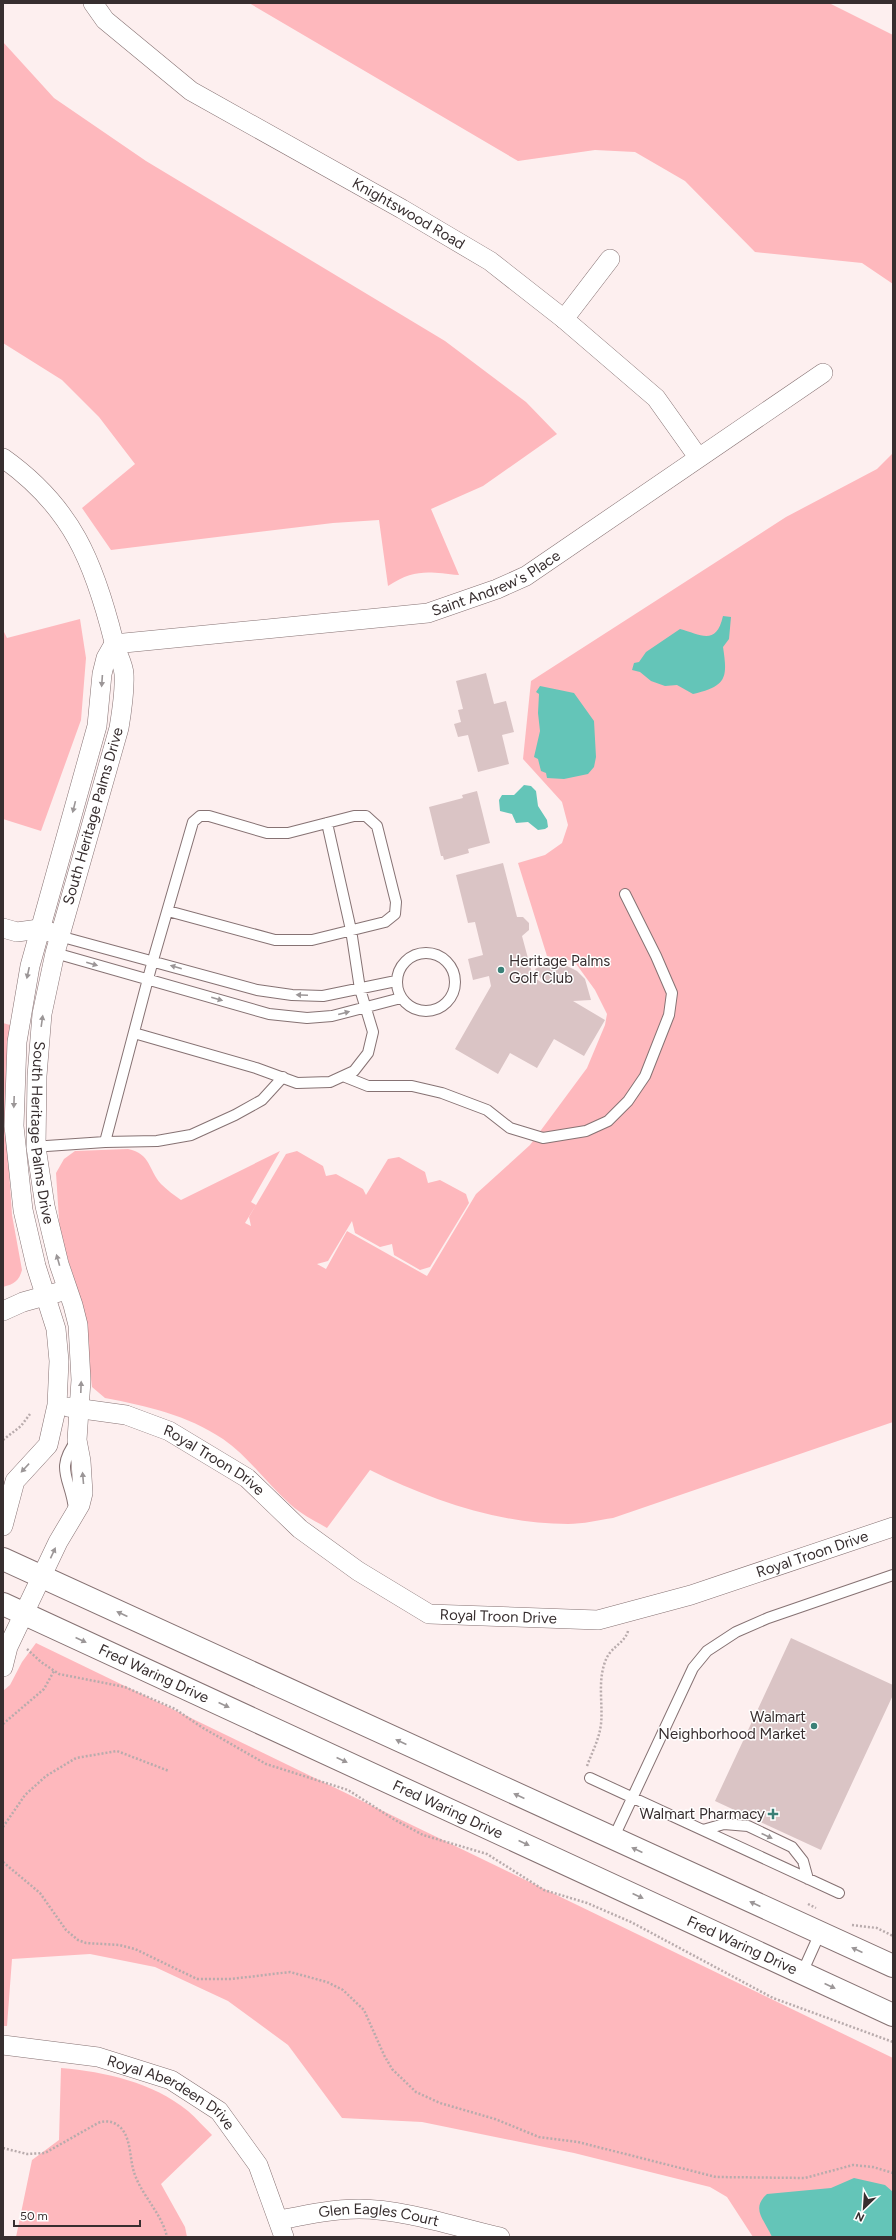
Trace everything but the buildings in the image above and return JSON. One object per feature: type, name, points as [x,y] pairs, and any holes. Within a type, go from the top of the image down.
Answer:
[{"type":"main road","points":[[3,1560],[893,1966]]},
{"type":"main road","name":"Fred Waring Drive","points":[[3,1604],[893,2015]]},
{"type":"street","name":"Knightswood Road","points":[[93,3],[105,20],[191,91],[402,209],[490,261],[564,319],[656,398],[698,457]]},
{"type":"street","points":[[564,319],[610,260]]},
{"type":"street","name":"Saint Andrew's Place","points":[[114,644],[428,613],[497,589],[526,576],[823,373]]},
{"type":"street","name":"South Heritage Palms Drive","points":[[3,458],[25,473],[47,494],[67,521],[95,574],[106,607],[114,644],[121,658],[124,673],[123,701],[119,728],[57,944],[39,1044],[36,1146],[52,1239],[78,1325],[80,1345],[80,1408],[75,1448],[83,1493],[75,1514],[8,1647],[3,1667]]},
{"type":"street","name":"South Heritage Palms Drive","points":[[3,1526],[15,1481],[48,1445],[57,1406],[59,1361],[56,1329],[36,1266],[23,1210],[16,1148],[14,1106],[17,1042],[26,983],[38,935],[97,726],[102,674],[106,658],[114,644]]},
{"type":"street","points":[[10,930],[38,935],[57,944]]},
{"type":"street","points":[[3,1311],[23,1302],[68,1289]]},
{"type":"street","name":"Royal Troon Drive","points":[[57,1406],[126,1415],[169,1431],[247,1478],[300,1529],[358,1571],[429,1614],[598,1620],[691,1595],[893,1527]]},
{"type":"street","name":"Royal Aberdeen Drive","points":[[3,2045],[98,2057],[172,2080],[219,2111],[258,2165],[282,2228]]},
{"type":"street","name":"Glen Eagles Court","points":[[282,2228],[333,2211],[359,2209],[391,2212],[500,2237]]},
{"type":"lane","points":[[105,1142],[153,960],[193,822],[200,816],[209,816],[268,833],[288,833],[354,816],[366,816],[377,826],[396,902],[395,914],[385,922],[312,940],[275,940],[168,911]]},
{"type":"lane","points":[[134,1033],[256,1068],[298,1083],[330,1082],[354,1071],[368,1053],[372,1032],[360,989],[351,930],[327,823]]},
{"type":"lane","points":[[343,1076],[368,1086],[412,1086],[442,1093],[487,1110],[510,1128],[543,1138],[586,1131],[608,1121],[628,1101],[645,1076],[670,1014],[672,993],[626,894]]},
{"type":"lane","points":[[57,944],[153,960],[257,990],[292,995],[324,996],[396,981]]},
{"type":"lane","points":[[57,944],[148,979],[270,1014],[307,1018],[332,1016],[401,998]]},
{"type":"lane","points":[[421,953],[430,953],[440,956],[452,970],[454,989],[451,998],[436,1010],[426,1012],[416,1010],[407,1005],[401,998],[396,981],[404,962],[421,953]]},
{"type":"lane","points":[[16,1148],[105,1142],[157,1141],[191,1135],[235,1115],[262,1100],[282,1077]]},
{"type":"lane","points":[[48,1445],[75,1448]]},
{"type":"lane","points":[[613,1839],[693,1668],[707,1651],[736,1632],[768,1618],[893,1576]]},
{"type":"lane","points":[[590,1778],[839,1893]]},
{"type":"lane","points":[[703,1830],[724,1824],[748,1826],[792,1847],[803,1861],[808,1879]]},
{"type":"lane","points":[[802,1973],[820,1933]]},
{"type":"path","points":[[3,1440],[21,1426],[30,1414]]},
{"type":"path","points":[[590,1778],[586,1771],[600,1734],[602,1674],[611,1650],[626,1636],[627,1625],[625,1613]]},
{"type":"path","points":[[25,1647],[54,1671],[64,1675],[125,1687],[167,1706],[266,1764],[348,1790],[414,1831],[487,1854],[544,1890],[587,1904],[637,1925],[773,1998],[893,2042]]},
{"type":"path","points":[[3,1724],[18,1713],[44,1689],[54,1671]]},
{"type":"path","points":[[3,1827],[25,1795],[46,1776],[76,1758],[117,1750],[169,1771]]},
{"type":"path","points":[[3,1862],[40,1894],[66,1930],[78,1940],[86,1943],[119,1945],[135,1949],[197,1979],[231,1979],[290,1972],[328,1982],[355,2000],[364,2010],[384,2055],[392,2069],[416,2092],[440,2103],[495,2119],[540,2137],[578,2142],[716,2177],[805,2178],[853,2165],[873,2167],[893,2174]]},
{"type":"path","points":[[808,1904],[822,1911]]},
{"type":"path","points":[[846,1922],[877,1928],[893,1936]]},
{"type":"path","points":[[3,2148],[38,2155],[62,2145],[98,2123],[104,2121],[117,2124],[126,2136],[131,2161],[140,2187],[159,2216],[167,2237]]},
{"type":"shaded area","points":[[249,3],[829,3],[893,35],[893,284],[862,263],[755,252],[685,181],[635,152],[595,150],[518,161]]},
{"type":"shaded area","points":[[3,42],[54,98],[146,161],[445,341],[526,402],[557,434],[483,486],[431,509],[459,575],[430,572],[414,574],[406,576],[388,586],[379,520],[333,523],[111,550],[82,508],[135,464],[99,417],[62,380],[3,343]]},
{"type":"shaded area","points":[[893,453],[893,1422],[613,1518],[579,1523],[542,1523],[491,1515],[441,1500],[370,1470],[327,1528],[308,1517],[282,1497],[250,1462],[223,1439],[195,1424],[166,1412],[105,1398],[92,1387],[81,1300],[60,1235],[56,1173],[64,1159],[75,1151],[128,1149],[135,1151],[145,1158],[161,1184],[181,1200],[280,1151],[251,1202],[256,1205],[245,1223],[251,1226],[249,1217],[286,1154],[297,1151],[323,1166],[326,1176],[336,1174],[363,1189],[366,1195],[388,1159],[399,1157],[425,1172],[428,1183],[440,1180],[466,1194],[469,1203],[430,1267],[420,1270],[394,1255],[392,1244],[380,1247],[355,1233],[352,1221],[328,1261],[317,1264],[326,1269],[347,1231],[427,1276],[476,1194],[530,1145],[587,1068],[605,1025],[607,1014],[595,990],[574,961],[547,956],[518,863],[545,855],[562,843],[568,825],[562,802],[523,759],[531,681],[786,517],[877,469]]},
{"type":"shaded area","points":[[80,619],[86,658],[81,720],[41,831],[3,819],[3,630],[7,638]]},
{"type":"shaded area","points":[[3,1023],[10,1025],[5,1111],[12,1215],[22,1270],[16,1282],[3,1287]]},
{"type":"shaded area","points":[[36,1643],[893,2058],[893,2237],[753,2237],[727,2197],[710,2187],[574,2153],[422,2122],[342,2118],[288,2045],[228,2001],[155,1967],[90,1954],[12,1959],[7,2026],[3,2026],[3,1691],[10,1685],[22,1662]]},
{"type":"shaded area","points":[[61,2068],[95,2072],[128,2080],[144,2086],[174,2101],[188,2111],[212,2135],[161,2184],[185,2227],[187,2237],[16,2237],[32,2160],[59,2140]]},
{"type":"water","points":[[723,616],[731,617],[729,639],[723,647],[725,667],[724,674],[722,680],[712,688],[693,694],[677,685],[665,686],[651,681],[640,672],[632,670],[634,663],[639,662],[646,652],[680,629],[706,636],[712,635],[720,626]]},
{"type":"water","points":[[540,686],[574,693],[594,721],[596,757],[594,767],[588,774],[564,779],[547,778],[546,773],[541,771],[538,759],[534,757],[540,731],[538,713],[539,694],[536,692]]},
{"type":"water","points":[[524,785],[531,786],[536,791],[538,806],[547,820],[548,827],[545,829],[538,830],[528,822],[516,823],[512,814],[500,811],[499,800],[502,795],[514,795]]},
{"type":"water","points":[[854,2178],[885,2185],[893,2192],[893,2237],[772,2237],[760,2215],[759,2210],[762,2199],[767,2194],[831,2188]]},
{"type":"place","name":"Heritage Palms Golf Club","points":[[501,970]]},
{"type":"place","name":"Walmart Neighborhood Market","points":[[814,1726]]},
{"type":"place","name":"Walmart Pharmacy","points":[[773,1814]]}]
